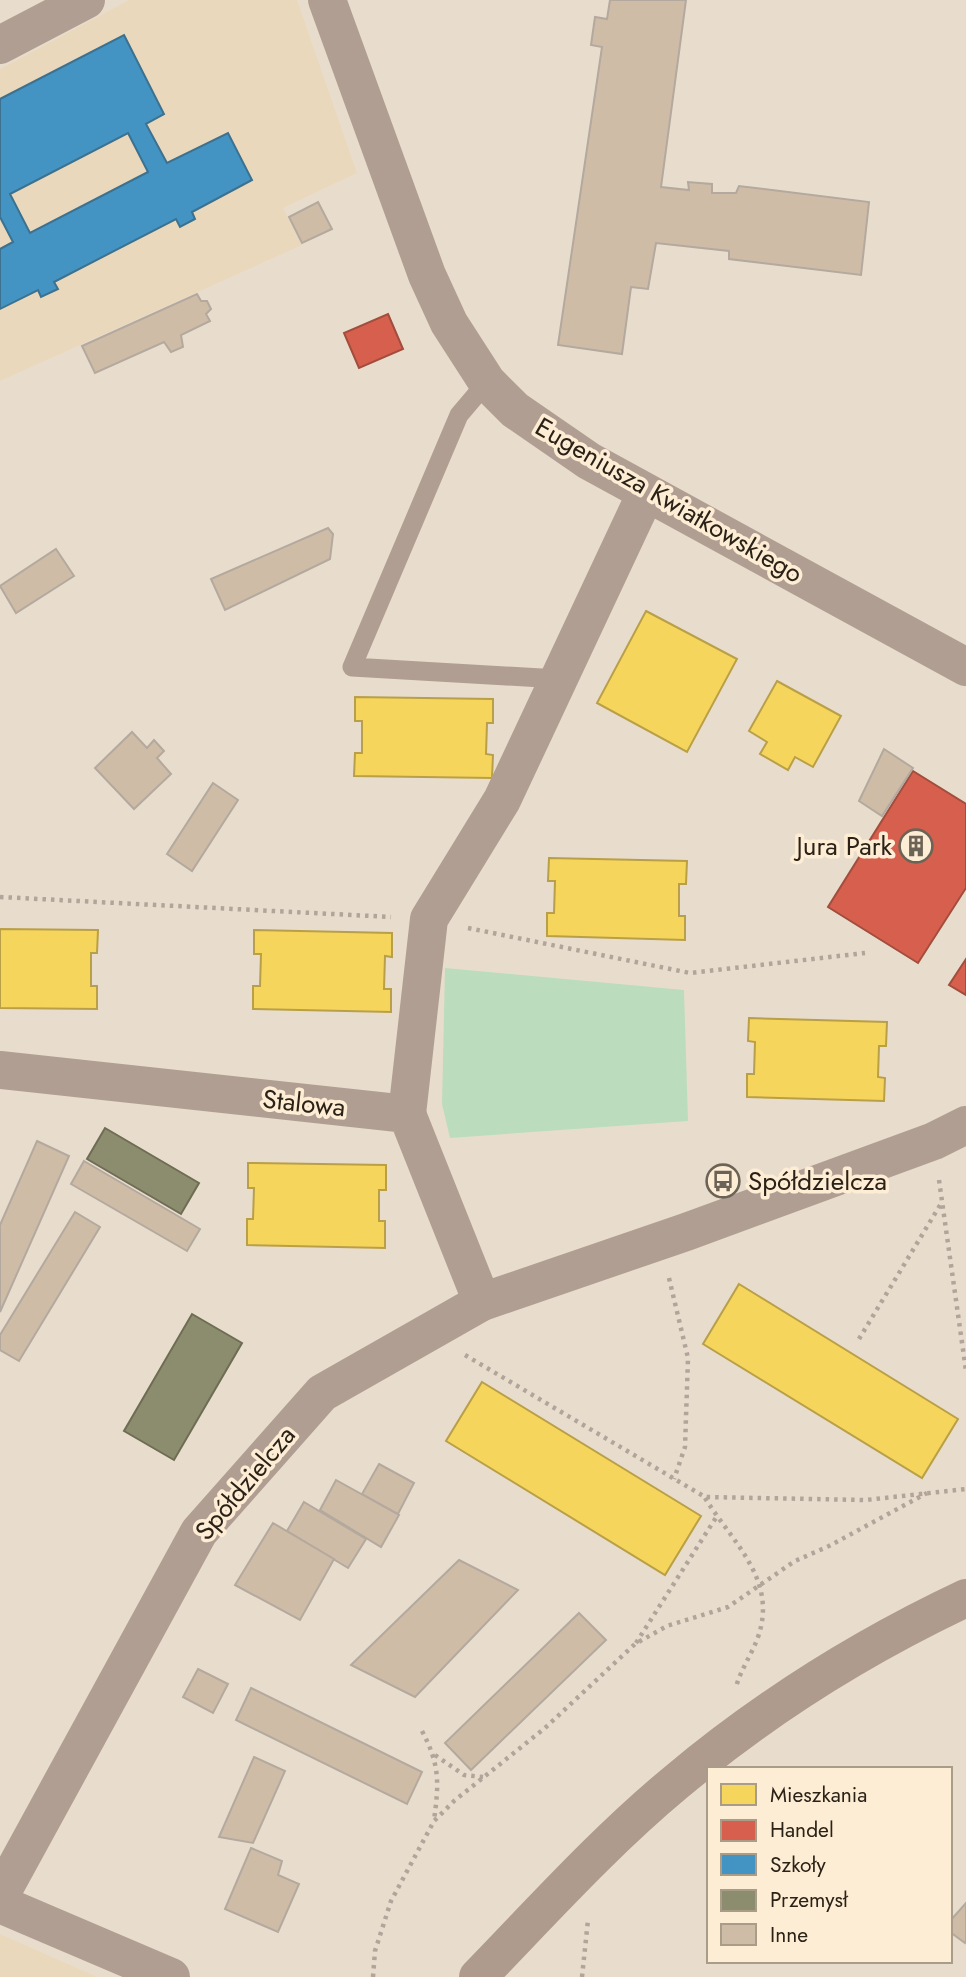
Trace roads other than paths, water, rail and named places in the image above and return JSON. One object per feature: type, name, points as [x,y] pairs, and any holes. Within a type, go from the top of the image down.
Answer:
[{"type":"main road","points":[[491,1964],[599,1853],[674,1783],[754,1721],[809,1683],[966,1598]]},
{"type":"street","points":[[0,45],[86,0]]},
{"type":"street","name":"Eugeniusza Kwiatkowskiego","points":[[327,0],[427,275],[449,323],[486,382],[515,410],[546,434],[646,493],[966,667]]},
{"type":"street","points":[[482,1302],[407,1114],[429,919],[502,800],[646,493]]},
{"type":"street","name":"Stalowa","points":[[0,1070],[407,1114]]},
{"type":"street","name":"Spółdzielcza","points":[[0,1896],[199,1532],[322,1393],[482,1302],[660,1241],[950,1133]]},
{"type":"street","points":[[0,1904],[172,1977]]},
{"type":"lane","points":[[486,382],[459,415],[352,667],[559,679]]},
{"type":"place","name":"Jura Park","points":[[916,846]]},
{"type":"place","name":"Spółdzielcza","points":[[723,1181]]}]
